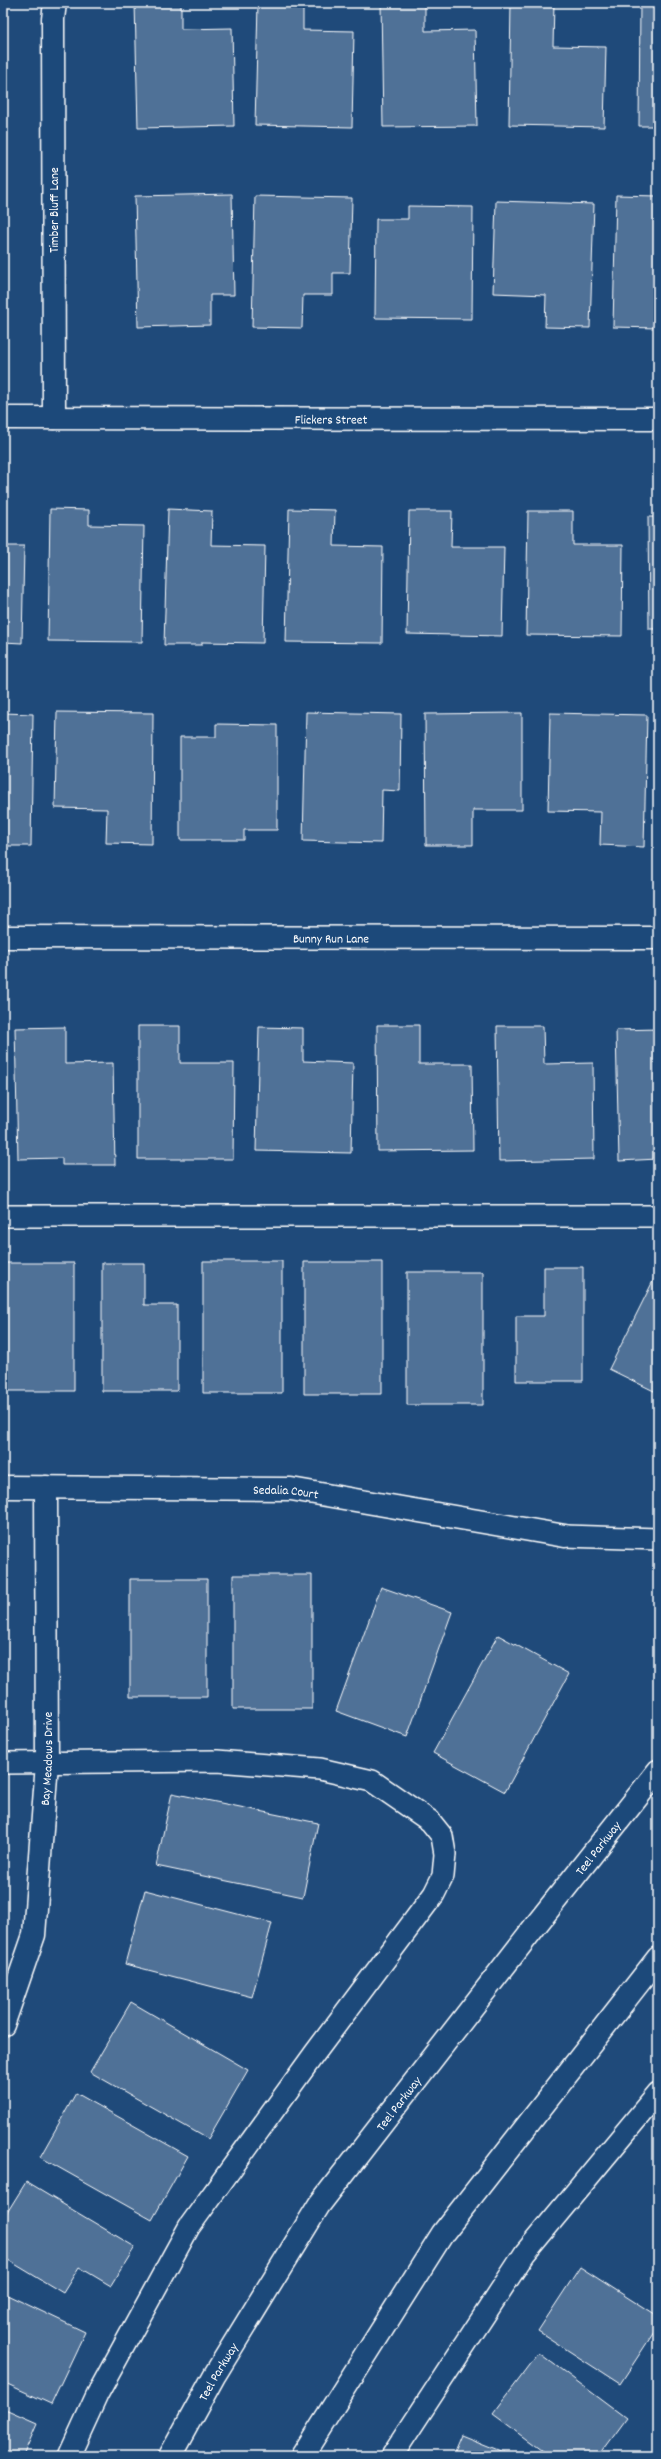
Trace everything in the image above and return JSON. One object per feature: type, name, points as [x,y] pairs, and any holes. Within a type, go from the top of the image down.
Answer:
[{"type":"street","name":"Timber Bluff Lane","points":[[54,418],[53,19],[55,3]]},
{"type":"street","name":"Flickers Street","points":[[3,418],[658,419]]},
{"type":"street","name":"Bunny Run Lane","points":[[3,937],[658,938]]},
{"type":"street","name":"Sedalia Court","points":[[3,1487],[291,1489],[565,1536]]},
{"type":"street","name":"Bay Meadows Drive","points":[[3,2024],[34,1935],[47,1763],[46,1487]]},
{"type":"street","name":"Teel Parkway","points":[[170,2456],[214,2376],[319,2205],[536,1925],[658,1771]]},
{"type":"street","points":[[302,2456],[443,2233],[658,1958]]},
{"type":"lane","points":[[3,1216],[658,1216]]},
{"type":"lane","points":[[565,1536],[658,1539]]},
{"type":"lane","points":[[3,1763],[217,1761],[327,1771],[372,1781],[405,1802],[430,1821],[442,1836],[445,1854],[443,1876],[434,1894],[314,2053],[189,2227],[97,2395],[68,2456]]},
{"type":"lane","points":[[392,2456],[525,2253],[658,2093]]},
{"type":"building","points":[[135,3],[181,3],[181,29],[232,28],[234,126],[138,128]]},
{"type":"building","points":[[258,3],[303,3],[303,30],[354,31],[352,127],[255,125]]},
{"type":"building","points":[[381,3],[425,3],[425,31],[475,30],[477,126],[383,127]]},
{"type":"building","points":[[511,3],[554,3],[553,46],[606,47],[604,127],[509,125]]},
{"type":"building","points":[[640,3],[658,3],[658,126],[639,126]]},
{"type":"building","points":[[232,194],[234,295],[210,295],[210,325],[138,327],[135,196]]},
{"type":"building","points":[[616,195],[658,196],[658,328],[613,327]]},
{"type":"building","points":[[255,196],[352,198],[350,273],[333,273],[333,295],[303,295],[302,328],[252,327]]},
{"type":"building","points":[[496,201],[594,204],[590,328],[545,327],[546,295],[493,293]]},
{"type":"building","points":[[408,206],[473,207],[472,319],[375,318],[376,219],[408,219]]},
{"type":"building","points":[[50,509],[89,510],[89,525],[144,526],[142,642],[48,641]]},
{"type":"building","points":[[168,509],[212,511],[211,545],[265,546],[263,643],[202,642],[202,645],[164,645]]},
{"type":"building","points":[[289,509],[335,510],[334,546],[383,547],[382,643],[286,642]]},
{"type":"building","points":[[409,511],[452,511],[451,547],[504,547],[502,636],[407,634]]},
{"type":"building","points":[[528,511],[573,511],[573,545],[623,545],[622,636],[526,635]]},
{"type":"building","points":[[648,517],[658,517],[658,629],[649,629]]},
{"type":"building","points":[[3,546],[24,546],[22,643],[3,642]]},
{"type":"building","points":[[57,712],[153,713],[152,844],[106,843],[107,809],[55,808]]},
{"type":"building","points":[[306,712],[401,714],[400,791],[382,790],[381,843],[303,841]]},
{"type":"building","points":[[3,713],[33,714],[31,846],[3,846]]},
{"type":"building","points":[[522,713],[522,810],[473,810],[473,845],[426,845],[425,714]]},
{"type":"building","points":[[550,713],[647,715],[644,847],[600,845],[601,812],[548,811]]},
{"type":"building","points":[[216,724],[277,725],[277,830],[244,830],[244,840],[180,840],[180,737],[216,737]]},
{"type":"building","points":[[377,1025],[419,1025],[419,1064],[472,1064],[473,1150],[378,1151]]},
{"type":"building","points":[[138,1026],[180,1026],[180,1063],[234,1063],[233,1159],[138,1159]]},
{"type":"building","points":[[497,1026],[543,1026],[544,1064],[593,1063],[594,1159],[499,1161]]},
{"type":"building","points":[[65,1027],[65,1064],[113,1063],[115,1165],[62,1165],[62,1158],[18,1159],[15,1028]]},
{"type":"building","points":[[259,1027],[303,1028],[303,1061],[353,1063],[351,1153],[256,1151]]},
{"type":"building","points":[[658,1029],[658,1159],[619,1161],[616,1030]]},
{"type":"building","points":[[203,1261],[282,1261],[282,1393],[203,1393]]},
{"type":"building","points":[[304,1262],[382,1262],[382,1394],[304,1394]]},
{"type":"building","points":[[3,1263],[74,1263],[74,1391],[3,1391]]},
{"type":"building","points":[[102,1263],[144,1263],[144,1305],[177,1305],[177,1391],[102,1391]]},
{"type":"building","points":[[544,1267],[583,1267],[583,1381],[516,1381],[516,1316],[544,1316]]},
{"type":"building","points":[[658,1271],[658,1393],[609,1369]]},
{"type":"building","points":[[407,1272],[483,1272],[483,1405],[407,1405]]},
{"type":"building","points":[[233,1575],[312,1575],[312,1709],[233,1709]]},
{"type":"building","points":[[130,1579],[207,1579],[207,1697],[130,1697]]},
{"type":"building","points":[[381,1587],[452,1612],[407,1737],[336,1711]]},
{"type":"building","points":[[498,1635],[569,1674],[505,1792],[433,1753]]},
{"type":"building","points":[[172,1793],[318,1823],[303,1897],[156,1866]]},
{"type":"building","points":[[145,1890],[272,1923],[252,1997],[125,1964]]},
{"type":"building","points":[[131,2002],[248,2070],[208,2139],[90,2072]]},
{"type":"building","points":[[76,2093],[188,2156],[152,2220],[40,2157]]},
{"type":"building","points":[[26,2182],[135,2247],[111,2286],[79,2267],[63,2293],[3,2257],[3,2219]]},
{"type":"building","points":[[580,2267],[658,2317],[658,2326],[620,2384],[538,2331]]},
{"type":"building","points":[[3,2293],[85,2332],[51,2404],[3,2382]]},
{"type":"building","points":[[539,2353],[626,2418],[598,2456],[550,2456],[493,2414]]},
{"type":"building","points":[[3,2409],[37,2424],[23,2456],[3,2456]]},
{"type":"building","points":[[461,2435],[513,2456],[452,2456]]}]
